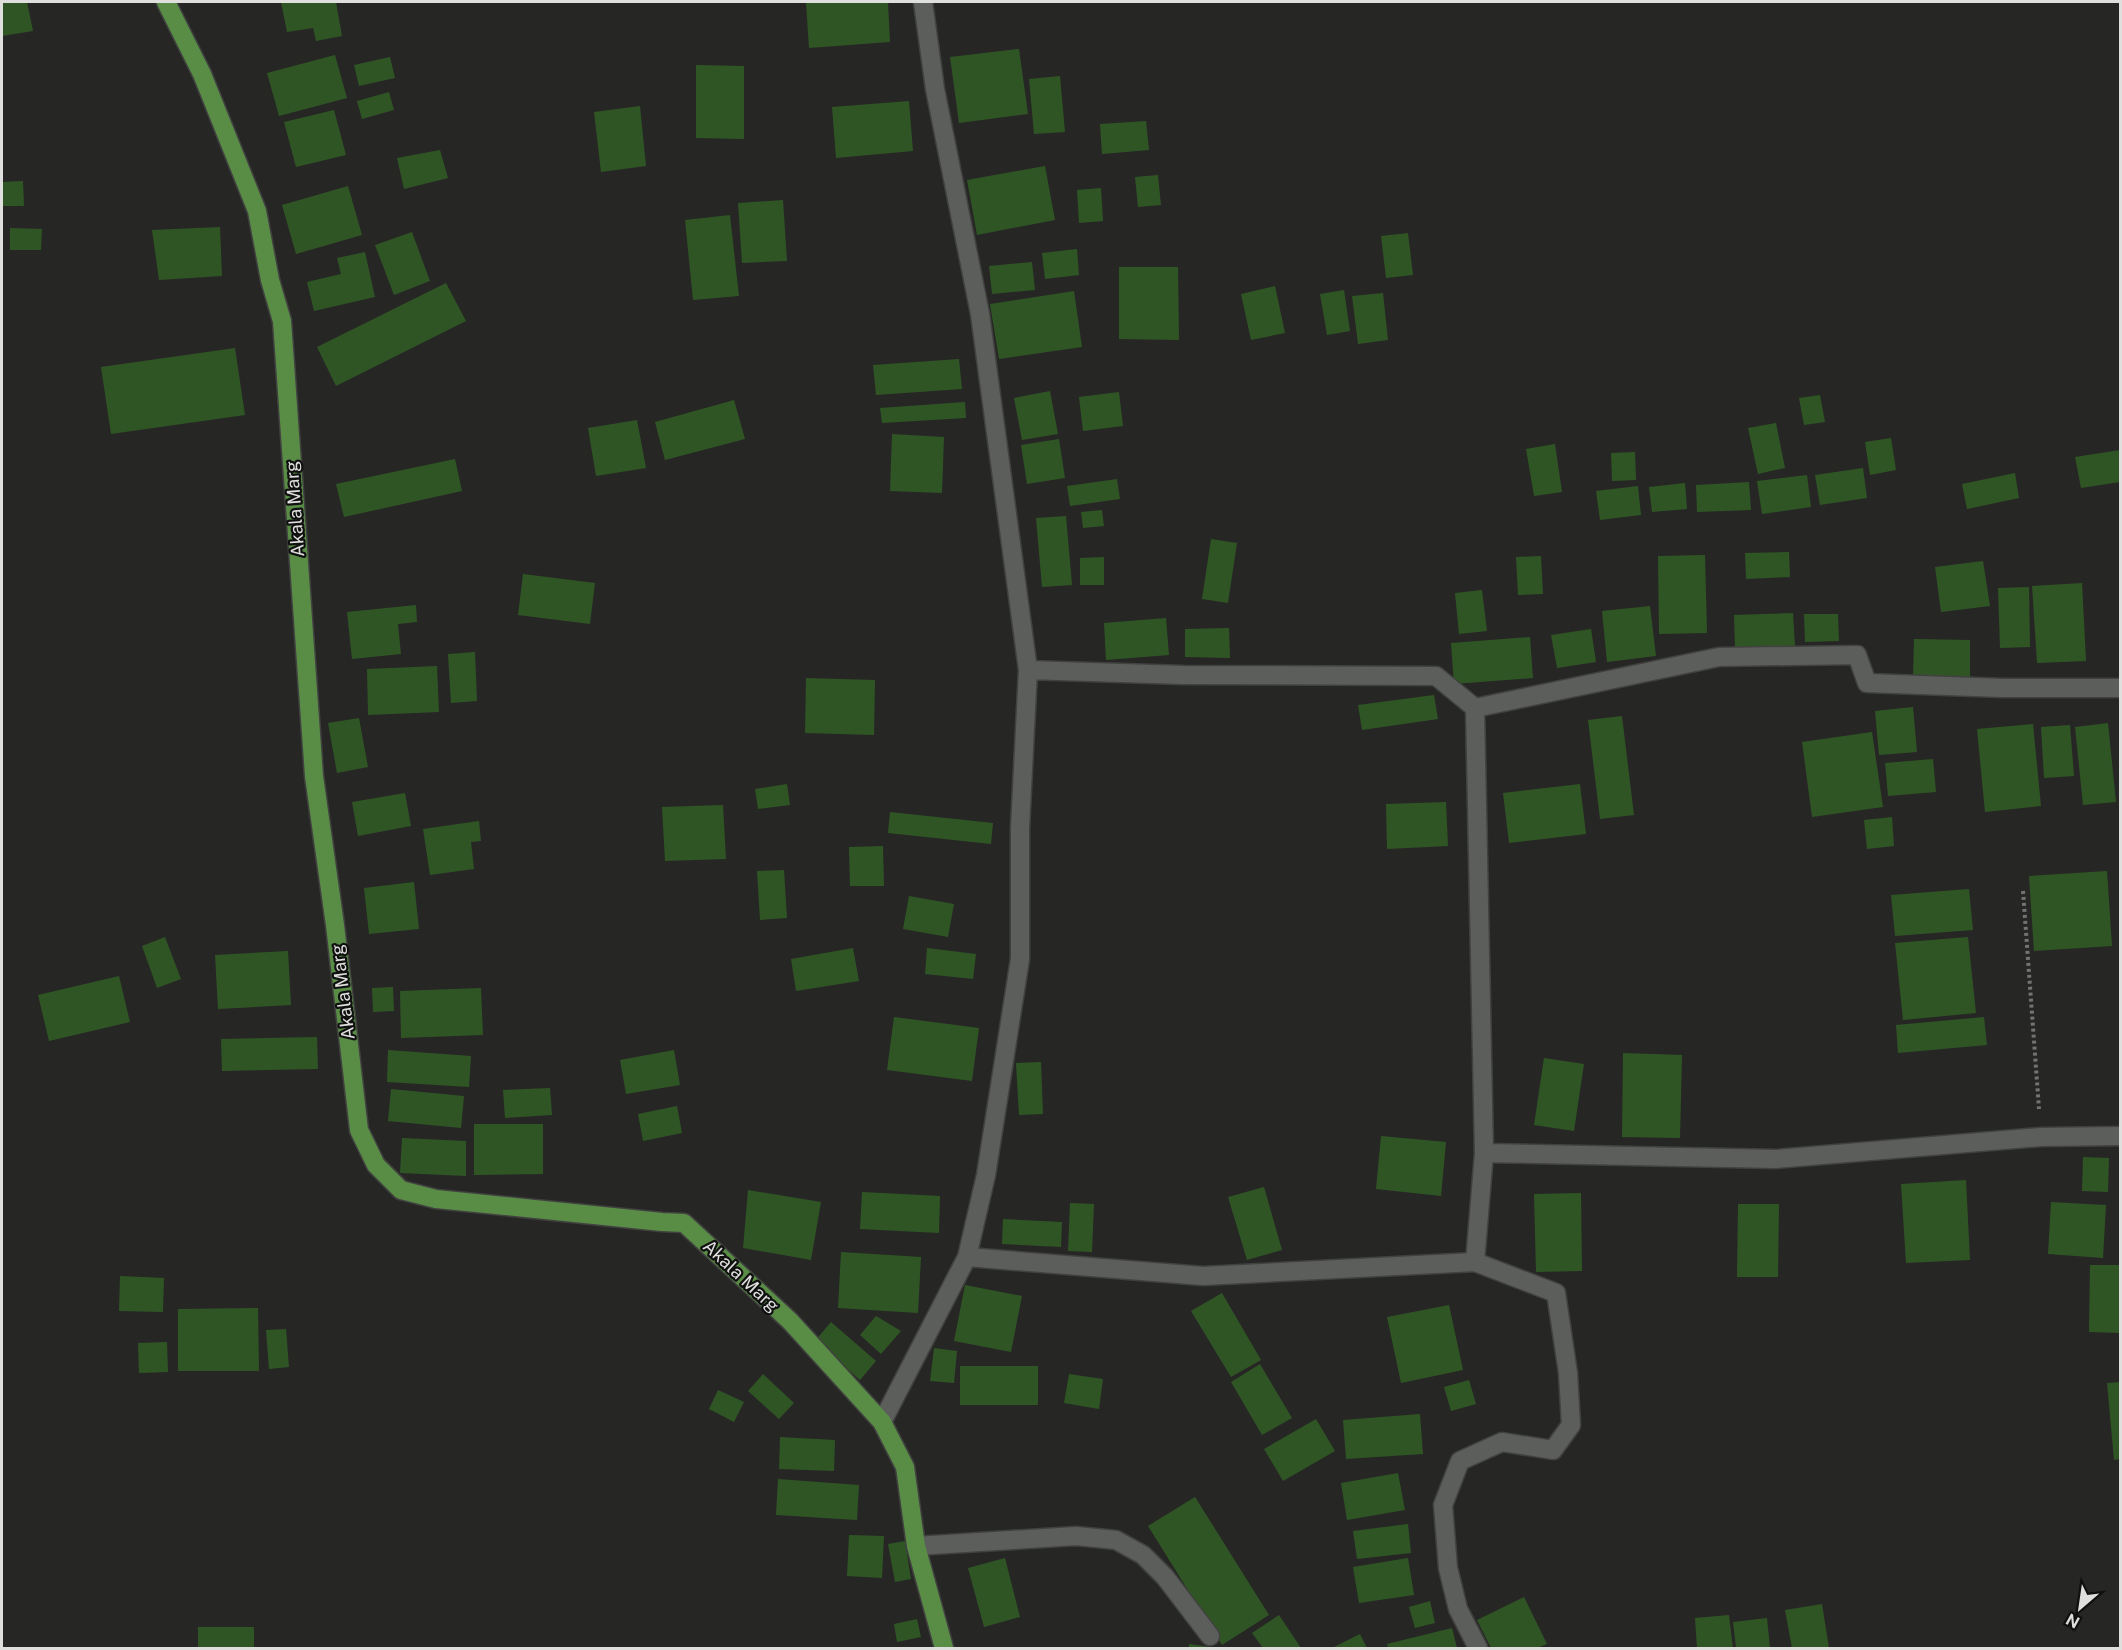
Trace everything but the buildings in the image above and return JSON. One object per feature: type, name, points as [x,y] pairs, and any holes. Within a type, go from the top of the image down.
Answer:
[{"type":"main road","name":"Akala Marg","points":[[166,2],[201,75],[257,211],[270,280],[282,321],[314,776],[335,925],[359,1130],[376,1165],[401,1190],[436,1199],[684,1223],[790,1321],[882,1422],[905,1467],[916,1546],[944,1648]]},
{"type":"street","points":[[882,1422],[967,1257],[986,1175],[1020,958],[1020,828],[1028,670],[980,315],[935,89],[923,2]]},
{"type":"street","points":[[1474,708],[1719,657],[1857,655],[1867,683],[2002,688],[2121,688]]},
{"type":"street","points":[[1028,670],[1183,675],[1436,676],[1474,708],[1484,1153],[1475,1262]]},
{"type":"street","points":[[1484,1153],[1776,1160],[2041,1137],[2121,1136]]},
{"type":"street","points":[[967,1257],[1203,1276],[1475,1262],[1556,1293],[1568,1373],[1571,1425],[1553,1450],[1502,1442],[1460,1461],[1443,1505],[1448,1569],[1458,1609],[1478,1648]]},
{"type":"street","points":[[916,1546],[1076,1536],[1116,1540],[1143,1555],[1165,1577],[1210,1636]]},
{"type":"path","points":[[2023,891],[2041,1137]]}]
